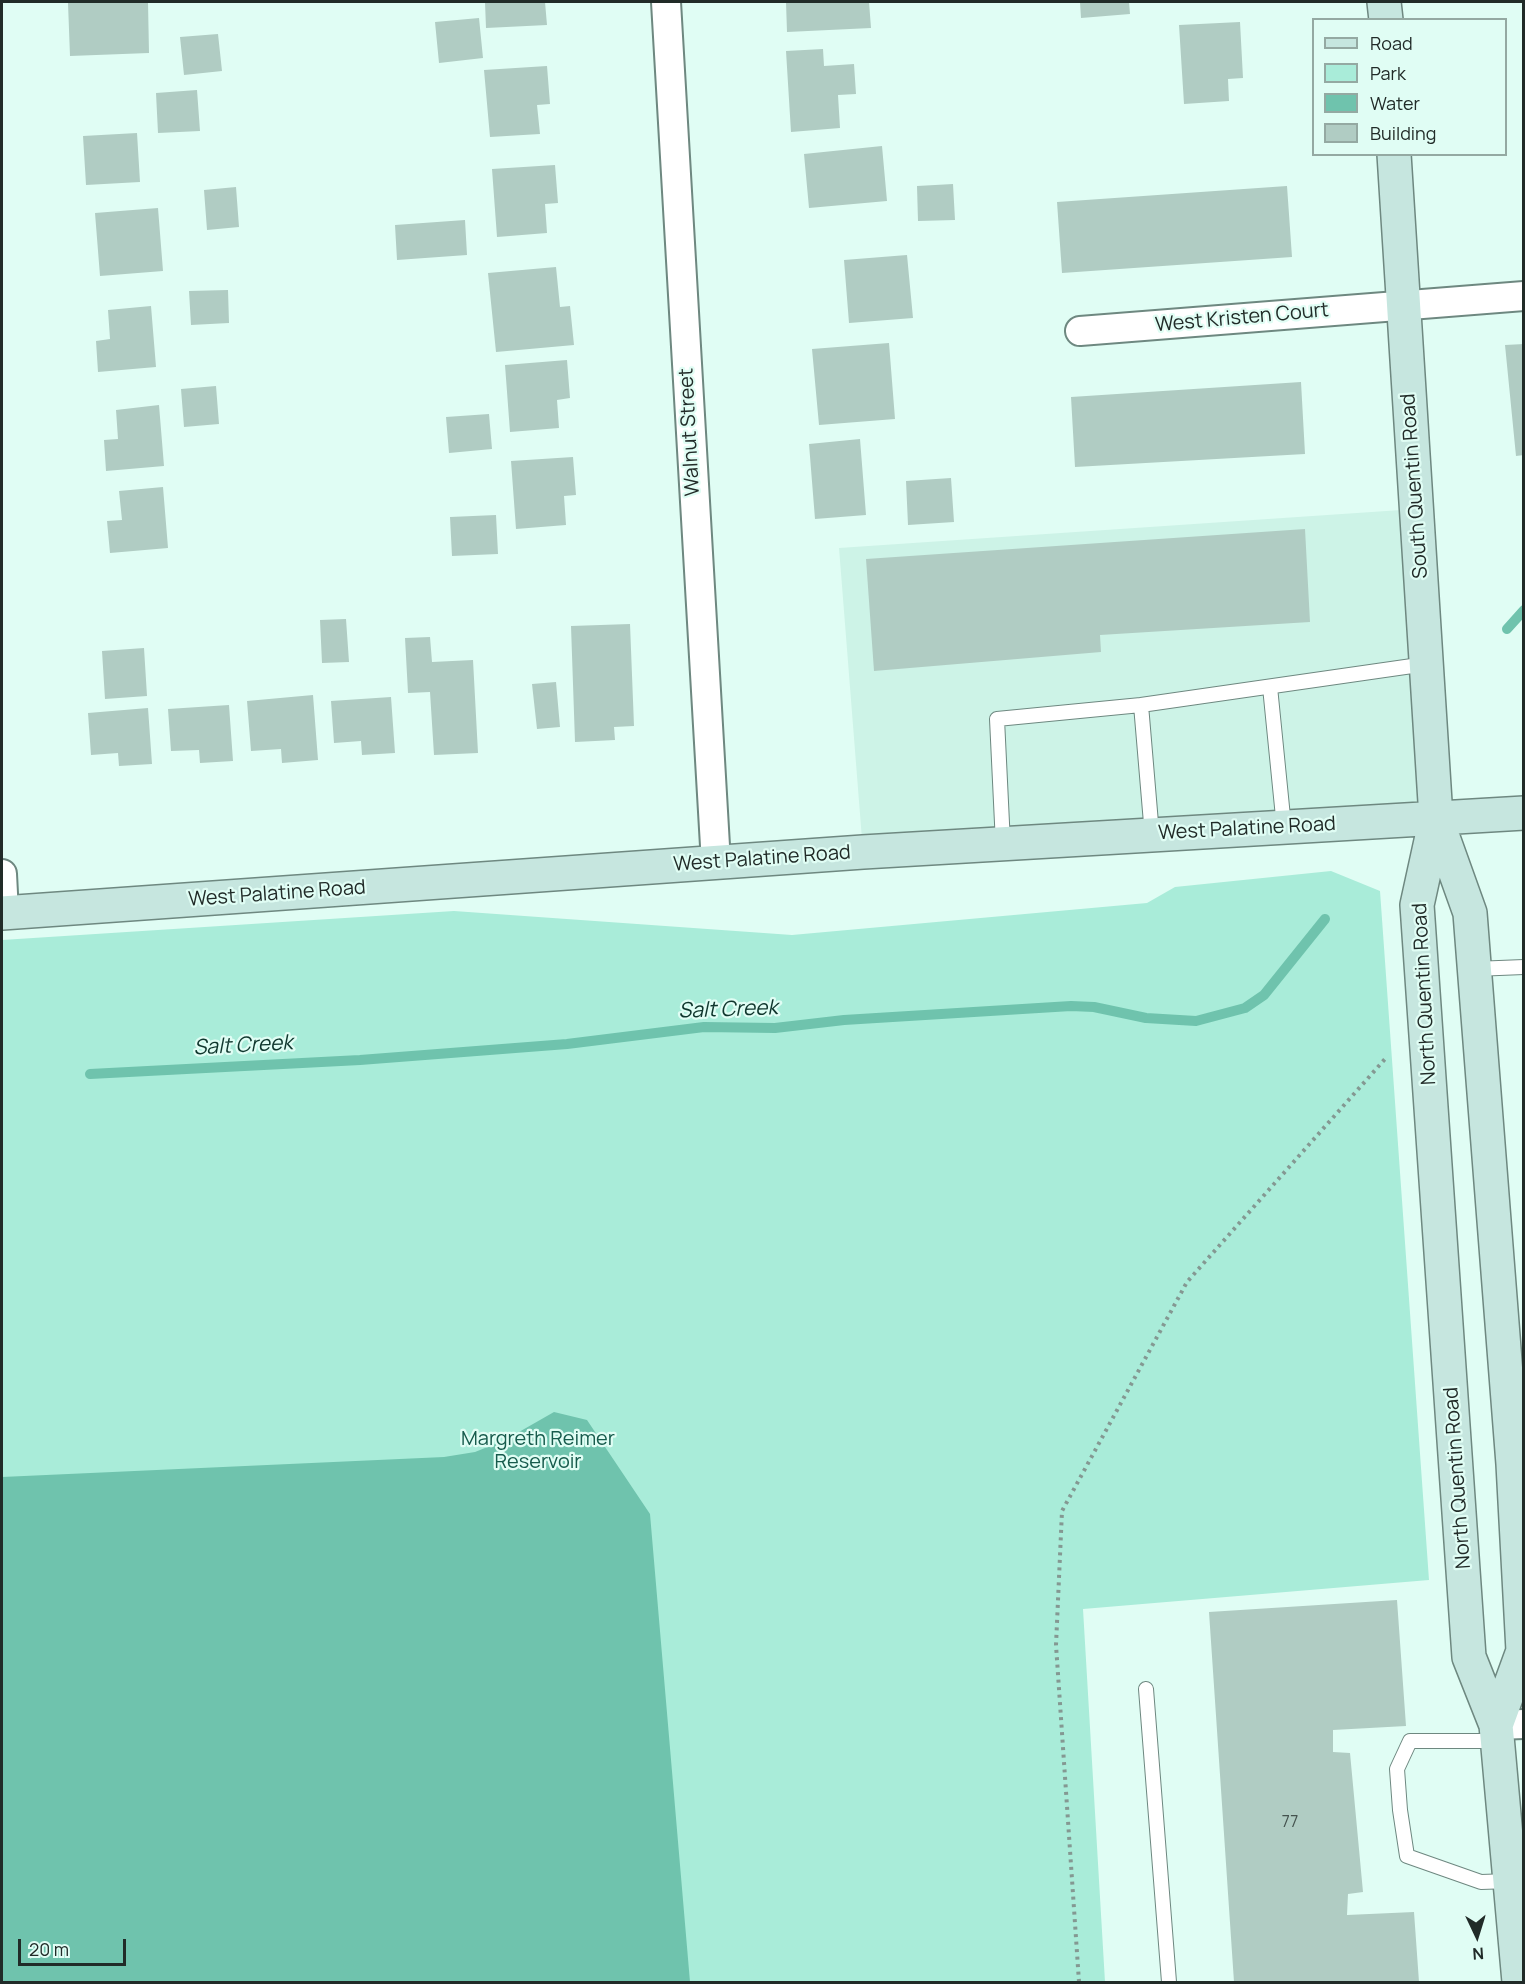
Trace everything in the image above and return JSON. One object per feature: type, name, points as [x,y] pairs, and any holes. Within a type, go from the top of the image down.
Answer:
[{"type":"main road","points":[[1384,2],[1386,18]]},
{"type":"main road","name":"South Quentin Road","points":[[1394,156],[1436,818]]},
{"type":"main road","name":"West Palatine Road","points":[[3,913],[1003,844],[1524,813]]},
{"type":"main road","name":"North Quentin Road","points":[[1436,818],[1470,913],[1513,1341],[1523,1651],[1505,1730],[1510,1881],[1519,1983]]},
{"type":"main road","name":"North Quentin Road","points":[[1436,818],[1417,905],[1469,1657],[1505,1730]]},
{"type":"street","name":"Walnut Street","points":[[666,2],[716,863]]},
{"type":"street","name":"West Kristen Court","points":[[1080,331],[1524,296]]},
{"type":"street","points":[[2,874],[3,913]]},
{"type":"lane","points":[[1003,844],[997,719],[1141,705],[1426,664]]},
{"type":"lane","points":[[1270,687],[1284,827]]},
{"type":"lane","points":[[1141,705],[1152,835]]},
{"type":"lane","points":[[1474,969],[1524,967]]},
{"type":"lane","points":[[1146,1689],[1169,1983]]},
{"type":"lane","points":[[1505,1730],[1410,1742],[1397,1769],[1407,1856],[1481,1882],[1510,1881]]},
{"type":"path","points":[[1079,1983],[1056,1645],[1062,1511],[1187,1282],[1385,1059]]},
{"type":"shaded area","points":[[1416,509],[1436,818],[863,852],[839,548]]},
{"type":"green space","name":"Margreth Reimer Reservoir","points":[[1331,871],[1380,891],[1429,1580],[1083,1609],[1105,1982],[2,1982],[2,940],[454,911],[792,935],[1147,903],[1175,887]]},
{"type":"water","points":[[554,1412],[587,1420],[650,1514],[690,1982],[2,1982],[2,1477],[444,1457],[475,1452],[505,1440]]},
{"type":"building","points":[[148,2],[149,53],[70,56],[68,3]]},
{"type":"building","points":[[485,2],[545,2],[547,25],[486,28]]},
{"type":"building","points":[[786,2],[869,2],[871,28],[787,32]]},
{"type":"building","points":[[1080,2],[1129,2],[1130,14],[1081,18]]},
{"type":"building","points":[[479,18],[483,58],[439,63],[435,22]]},
{"type":"building","points":[[1240,22],[1243,78],[1228,79],[1229,101],[1184,104],[1179,25]]},
{"type":"building","points":[[218,34],[222,71],[184,75],[180,37]]},
{"type":"building","points":[[823,49],[824,66],[854,64],[856,94],[838,95],[840,128],[791,132],[786,51]]},
{"type":"building","points":[[547,66],[550,104],[537,105],[540,134],[490,137],[484,70]]},
{"type":"building","points":[[197,90],[200,131],[158,133],[156,93]]},
{"type":"building","points":[[137,133],[140,182],[86,185],[83,136]]},
{"type":"building","points":[[882,146],[887,201],[809,208],[804,154]]},
{"type":"building","points":[[555,165],[558,203],[545,204],[547,233],[497,237],[492,169]]},
{"type":"building","points":[[953,184],[955,220],[918,221],[917,186]]},
{"type":"building","points":[[1287,186],[1292,257],[1062,273],[1057,202]]},
{"type":"building","points":[[236,187],[239,227],[207,230],[204,190]]},
{"type":"building","points":[[158,208],[163,271],[100,276],[95,213]]},
{"type":"building","points":[[465,220],[467,255],[397,260],[395,225]]},
{"type":"building","points":[[907,255],[913,318],[849,323],[844,260]]},
{"type":"building","points":[[556,267],[560,307],[570,306],[574,345],[496,352],[488,273]]},
{"type":"building","points":[[228,290],[229,323],[191,325],[189,291]]},
{"type":"building","points":[[151,306],[156,367],[98,372],[96,341],[110,339],[108,310]]},
{"type":"building","points":[[889,343],[895,419],[819,425],[812,349]]},
{"type":"building","points":[[1524,344],[1524,455],[1516,456],[1505,345]]},
{"type":"building","points":[[567,360],[570,398],[557,400],[559,428],[510,432],[505,365]]},
{"type":"building","points":[[1301,382],[1305,454],[1075,467],[1071,397]]},
{"type":"building","points":[[216,386],[219,424],[184,427],[181,389]]},
{"type":"building","points":[[159,405],[164,466],[106,471],[104,440],[118,439],[116,410]]},
{"type":"building","points":[[489,414],[492,449],[449,453],[446,417]]},
{"type":"building","points":[[860,439],[866,515],[815,519],[809,444]]},
{"type":"building","points":[[573,457],[576,495],[564,496],[566,525],[516,529],[511,461]]},
{"type":"building","points":[[951,478],[954,522],[908,525],[906,481]]},
{"type":"building","points":[[163,487],[168,548],[110,553],[107,521],[122,520],[119,491]]},
{"type":"building","points":[[496,515],[498,554],[452,556],[450,517]]},
{"type":"building","points":[[1305,529],[1310,622],[1100,635],[1101,652],[874,671],[866,559]]},
{"type":"building","points":[[346,619],[349,662],[322,663],[320,620]]},
{"type":"building","points":[[630,624],[634,726],[614,727],[615,740],[575,742],[571,626]]},
{"type":"building","points":[[430,637],[432,662],[473,660],[478,753],[434,755],[430,692],[408,693],[405,638]]},
{"type":"building","points":[[144,648],[147,696],[105,699],[102,651]]},
{"type":"building","points":[[556,682],[560,727],[537,729],[532,684]]},
{"type":"building","points":[[313,695],[318,760],[282,763],[281,749],[251,751],[247,701]]},
{"type":"building","points":[[391,697],[395,753],[362,755],[361,741],[334,743],[331,701]]},
{"type":"building","points":[[229,705],[233,761],[200,763],[199,750],[171,751],[168,709]]},
{"type":"building","points":[[148,708],[152,764],[119,766],[118,753],[91,755],[88,713]]},
{"type":"building","points":[[1397,1600],[1406,1726],[1333,1730],[1333,1752],[1350,1753],[1363,1892],[1348,1894],[1347,1915],[1414,1912],[1419,1982],[1234,1982],[1209,1612]]},
{"type":"waterway","name":"Salt Creek","points":[[1507,629],[1524,610]]},
{"type":"waterway","name":"Salt Creek","points":[[90,1074],[360,1060],[567,1044],[704,1027],[775,1028],[844,1020],[1071,1006],[1094,1007],[1146,1018],[1196,1021],[1245,1008],[1264,995],[1325,919]]}]
